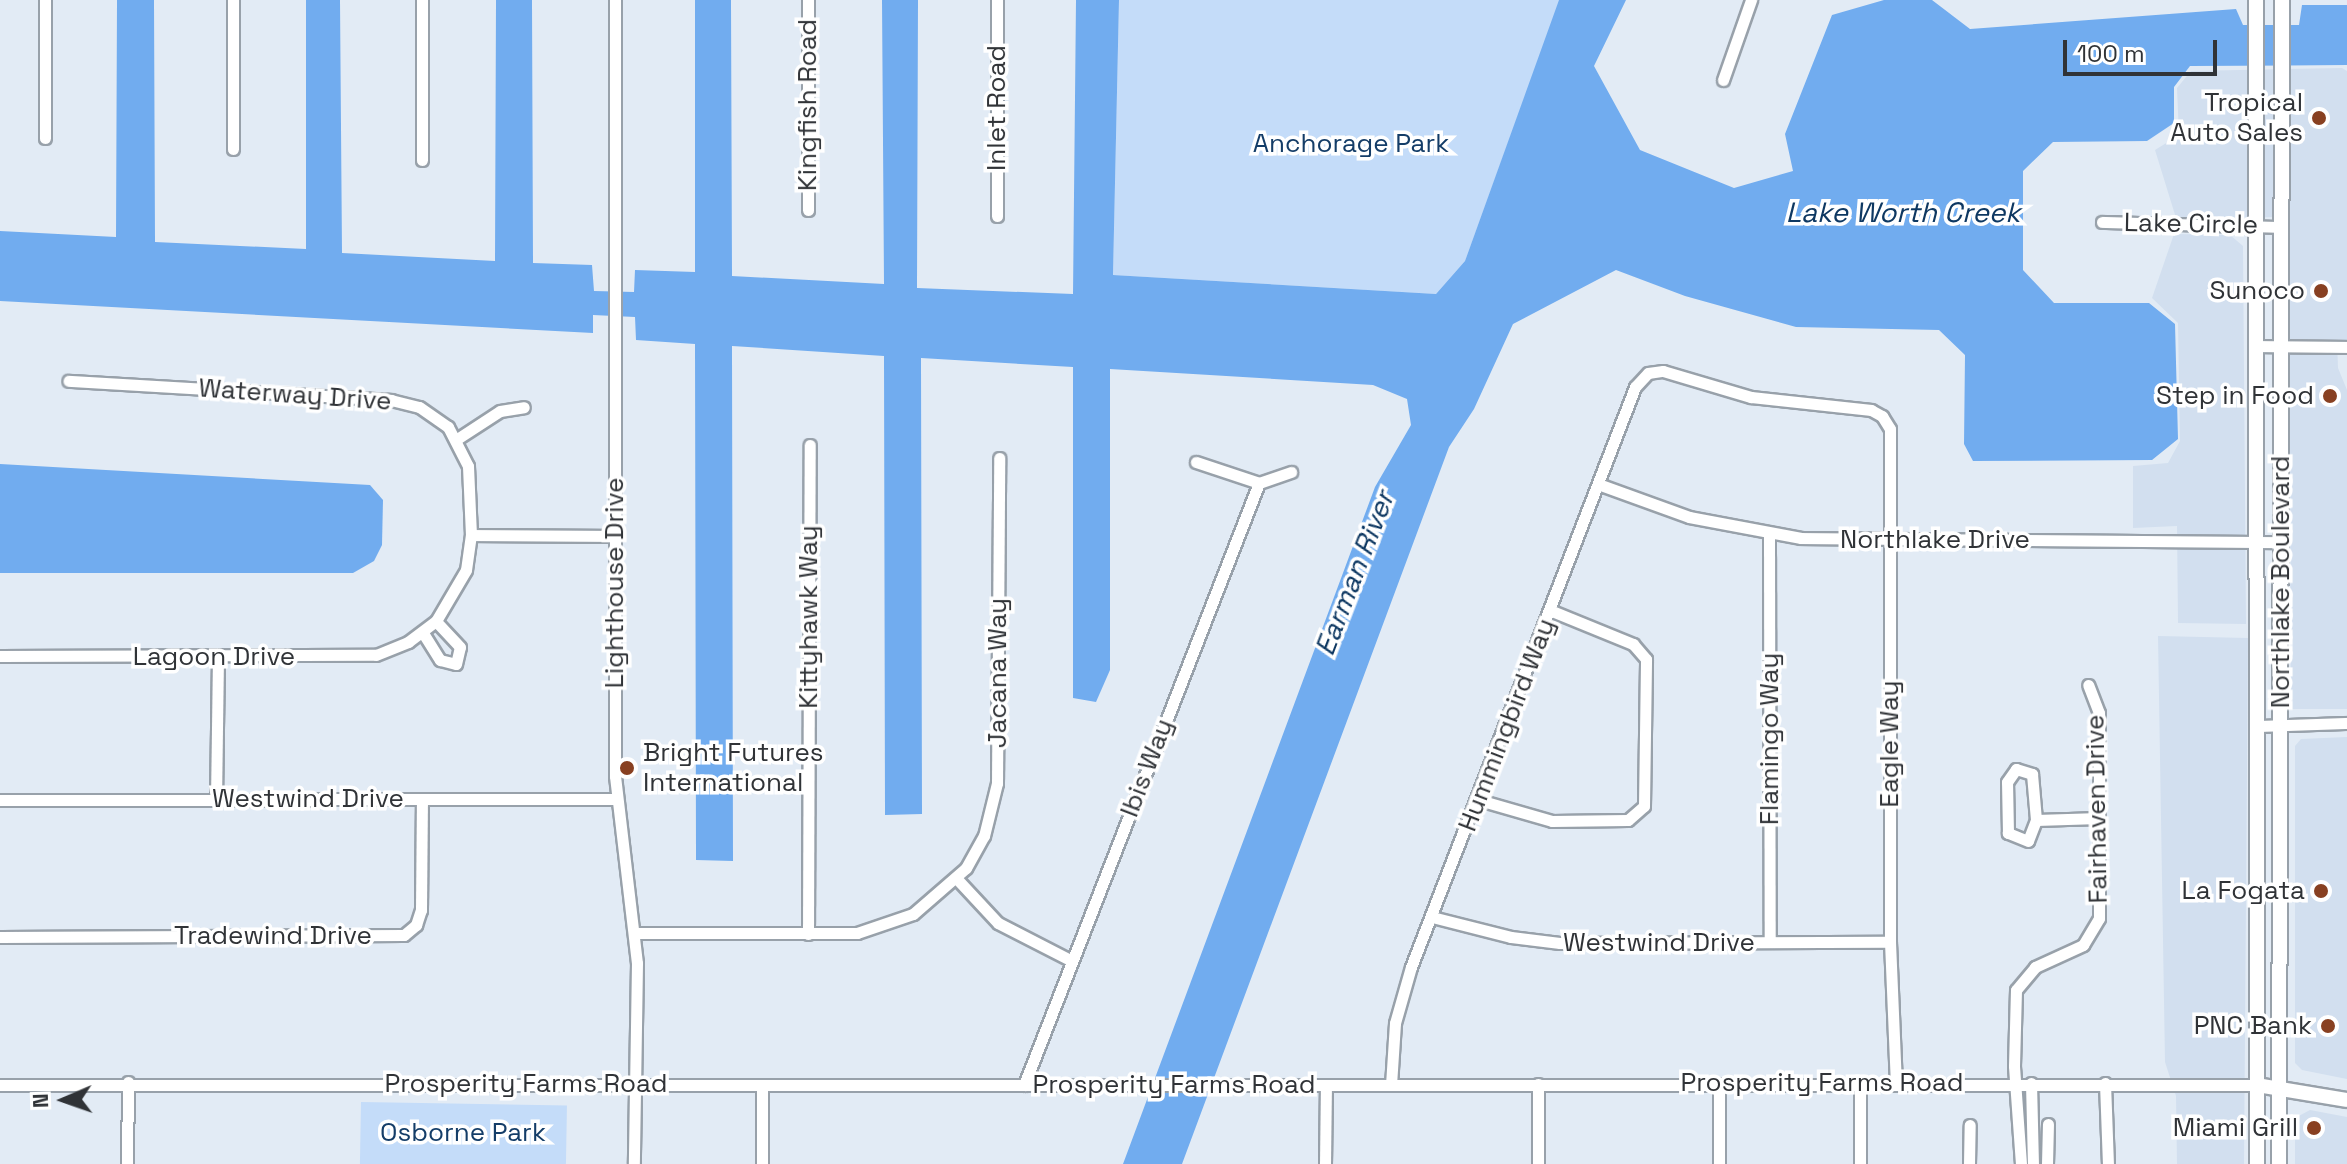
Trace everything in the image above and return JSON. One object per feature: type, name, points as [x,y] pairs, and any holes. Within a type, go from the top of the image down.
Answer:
[{"type":"main road","name":"Northlake Boulevard","points":[[2256,0],[2257,1164]]},
{"type":"main road","name":"Northlake Boulevard","points":[[2279,1164],[2282,0]]},
{"type":"main road","name":"Prosperity Farms Road","points":[[2257,1085],[2347,1100]]},
{"type":"street","points":[[45,0],[45,138]]},
{"type":"street","points":[[233,0],[233,149]]},
{"type":"street","points":[[422,0],[422,160]]},
{"type":"street","name":"Lighthouse Drive","points":[[615,0],[616,799],[634,933],[634,1164]]},
{"type":"street","name":"Kingfish Road","points":[[808,0],[808,210]]},
{"type":"street","name":"Inlet Road","points":[[997,0],[997,216]]},
{"type":"street","points":[[1723,80],[1750,4]]},
{"type":"street","name":"Lake Circle","points":[[2102,222],[2280,227]]},
{"type":"street","points":[[2256,346],[2347,347]]},
{"type":"street","name":"Eagle Way","points":[[1648,373],[1663,371],[1787,403],[1876,411],[1890,429],[1890,942],[1896,1083]]},
{"type":"street","name":"Hummingbird Way","points":[[1391,1085],[1395,1023],[1432,917],[1552,611],[1635,387],[1648,373]]},
{"type":"street","name":"Waterway Drive","points":[[69,381],[405,402],[431,414],[457,439],[471,480],[471,535]]},
{"type":"street","points":[[457,439],[500,411],[524,407]]},
{"type":"street","name":"Kittyhawk Way","points":[[808,934],[810,445]]},
{"type":"street","name":"Jacana Way","points":[[957,879],[984,836],[997,783],[999,458]]},
{"type":"street","points":[[1196,462],[1259,483],[1291,472]]},
{"type":"street","name":"Ibis Way","points":[[1024,1085],[1259,483]]},
{"type":"street","name":"Northlake Drive","points":[[1598,484],[1689,517],[1769,536],[1889,541],[2281,542]]},
{"type":"street","points":[[471,535],[615,536]]},
{"type":"street","name":"Lagoon Drive","points":[[0,656],[359,657],[393,650],[423,633],[436,621],[461,584],[471,535]]},
{"type":"street","name":"Flamingo Way","points":[[1769,536],[1770,942]]},
{"type":"street","points":[[1479,800],[1552,821],[1628,820],[1644,806],[1646,659],[1633,644],[1552,611]]},
{"type":"street","points":[[423,633],[440,660],[456,664],[460,647],[436,621]]},
{"type":"street","points":[[216,800],[218,658]]},
{"type":"street","name":"Fairhaven Drive","points":[[2021,1164],[2016,1083],[2016,990],[2035,967],[2077,949],[2097,926],[2099,713],[2088,685]]},
{"type":"street","points":[[2257,726],[2347,723]]},
{"type":"street","points":[[2016,769],[2032,774],[2036,820],[2028,841],[2008,833],[2007,782],[2016,769]]},
{"type":"street","name":"Tradewind Drive","points":[[0,937],[404,935],[416,925],[421,910],[422,799]]},
{"type":"street","name":"Westwind Drive","points":[[0,800],[616,799]]},
{"type":"street","points":[[2036,820],[2099,818]]},
{"type":"street","points":[[634,933],[857,933],[899,921],[957,879],[998,923],[1072,961]]},
{"type":"street","name":"Westwind Drive","points":[[1432,917],[1550,943],[1890,942]]},
{"type":"street","points":[[127,1164],[128,1082]]},
{"type":"street","name":"Prosperity Farms Road","points":[[0,1085],[128,1082],[2257,1085]]},
{"type":"street","points":[[1860,1083],[1860,1164]]},
{"type":"street","points":[[2031,1083],[2033,1164]]},
{"type":"street","points":[[2105,1083],[2108,1164]]},
{"type":"street","points":[[1538,1084],[1538,1164]]},
{"type":"street","points":[[1719,1084],[1719,1164]]},
{"type":"street","points":[[762,1085],[762,1164]]},
{"type":"street","points":[[1325,1164],[1326,1085]]},
{"type":"street","points":[[2047,1164],[2048,1124]]},
{"type":"street","points":[[1969,1164],[1970,1125]]},
{"type":"shaded area","points":[[2342,68],[2347,71],[2347,340],[2337,340],[2338,368],[2347,390],[2347,709],[2291,709],[2288,217],[2176,218],[2155,150],[2179,135],[2177,88],[2191,71]]},
{"type":"shaded area","points":[[2174,234],[2230,235],[2243,246],[2246,624],[2178,623],[2177,526],[2133,528],[2133,466],[2168,463],[2180,441],[2178,323],[2152,298]]},
{"type":"shaded area","points":[[2158,636],[2248,638],[2244,1164],[2177,1164],[2176,1096],[2165,1062]]},
{"type":"shaded area","points":[[2347,737],[2347,1079],[2302,1070],[2295,1063],[2295,746],[2301,739]]},
{"type":"shaded area","points":[[2310,1110],[2347,1117],[2347,1164],[2295,1164],[2295,1118]]},
{"type":"green space","name":"Anchorage Park","points":[[1119,0],[1560,0],[1465,261],[1436,294],[1113,275]]},
{"type":"green space","name":"Osborne Park","points":[[361,1102],[567,1106],[566,1164],[360,1164]]},
{"type":"water","name":"Lake Worth Creek","points":[[117,0],[154,0],[155,242],[306,249],[306,0],[340,0],[342,253],[495,261],[496,0],[532,0],[533,263],[592,265],[594,291],[634,292],[635,270],[695,272],[695,0],[731,0],[732,276],[884,284],[882,0],[918,0],[917,288],[1073,294],[1076,0],[1119,0],[1113,275],[1436,294],[1465,261],[1559,0],[1626,0],[1594,66],[1640,150],[1734,188],[1793,171],[1785,134],[1832,15],[1884,0],[1932,0],[1970,29],[2236,9],[2243,25],[2299,25],[2302,5],[2347,5],[2347,65],[2190,66],[2174,87],[2174,123],[2147,141],[2053,142],[2023,171],[2023,270],[2054,303],[2149,303],[2175,324],[2178,439],[2152,460],[1973,461],[1964,444],[1965,355],[1939,330],[1796,327],[1685,296],[1616,270],[1513,324],[1474,409],[1449,447],[1182,1164],[1123,1164],[1375,487],[1411,425],[1407,399],[1373,385],[1110,369],[1110,670],[1096,702],[1073,698],[1073,367],[921,358],[922,814],[885,815],[884,356],[732,346],[733,861],[696,860],[695,344],[636,340],[635,317],[593,315],[593,333],[0,301],[0,231],[116,237]]},
{"type":"water","points":[[0,464],[370,485],[383,500],[382,545],[374,561],[353,573],[0,573]]},
{"type":"place","name":"Tropical Auto Sales","points":[[2319,118]]},
{"type":"place","name":"Sunoco","points":[[2321,291]]},
{"type":"place","name":"Step in Food","points":[[2330,396]]},
{"type":"place","name":"Bright Futures International","points":[[627,768]]},
{"type":"place","name":"La Fogata","points":[[2321,891]]},
{"type":"place","name":"PNC Bank","points":[[2328,1026]]},
{"type":"place","name":"Miami Grill","points":[[2314,1128]]},
{"type":"water label","name":"Earman River","points":[[1354,573]]}]
